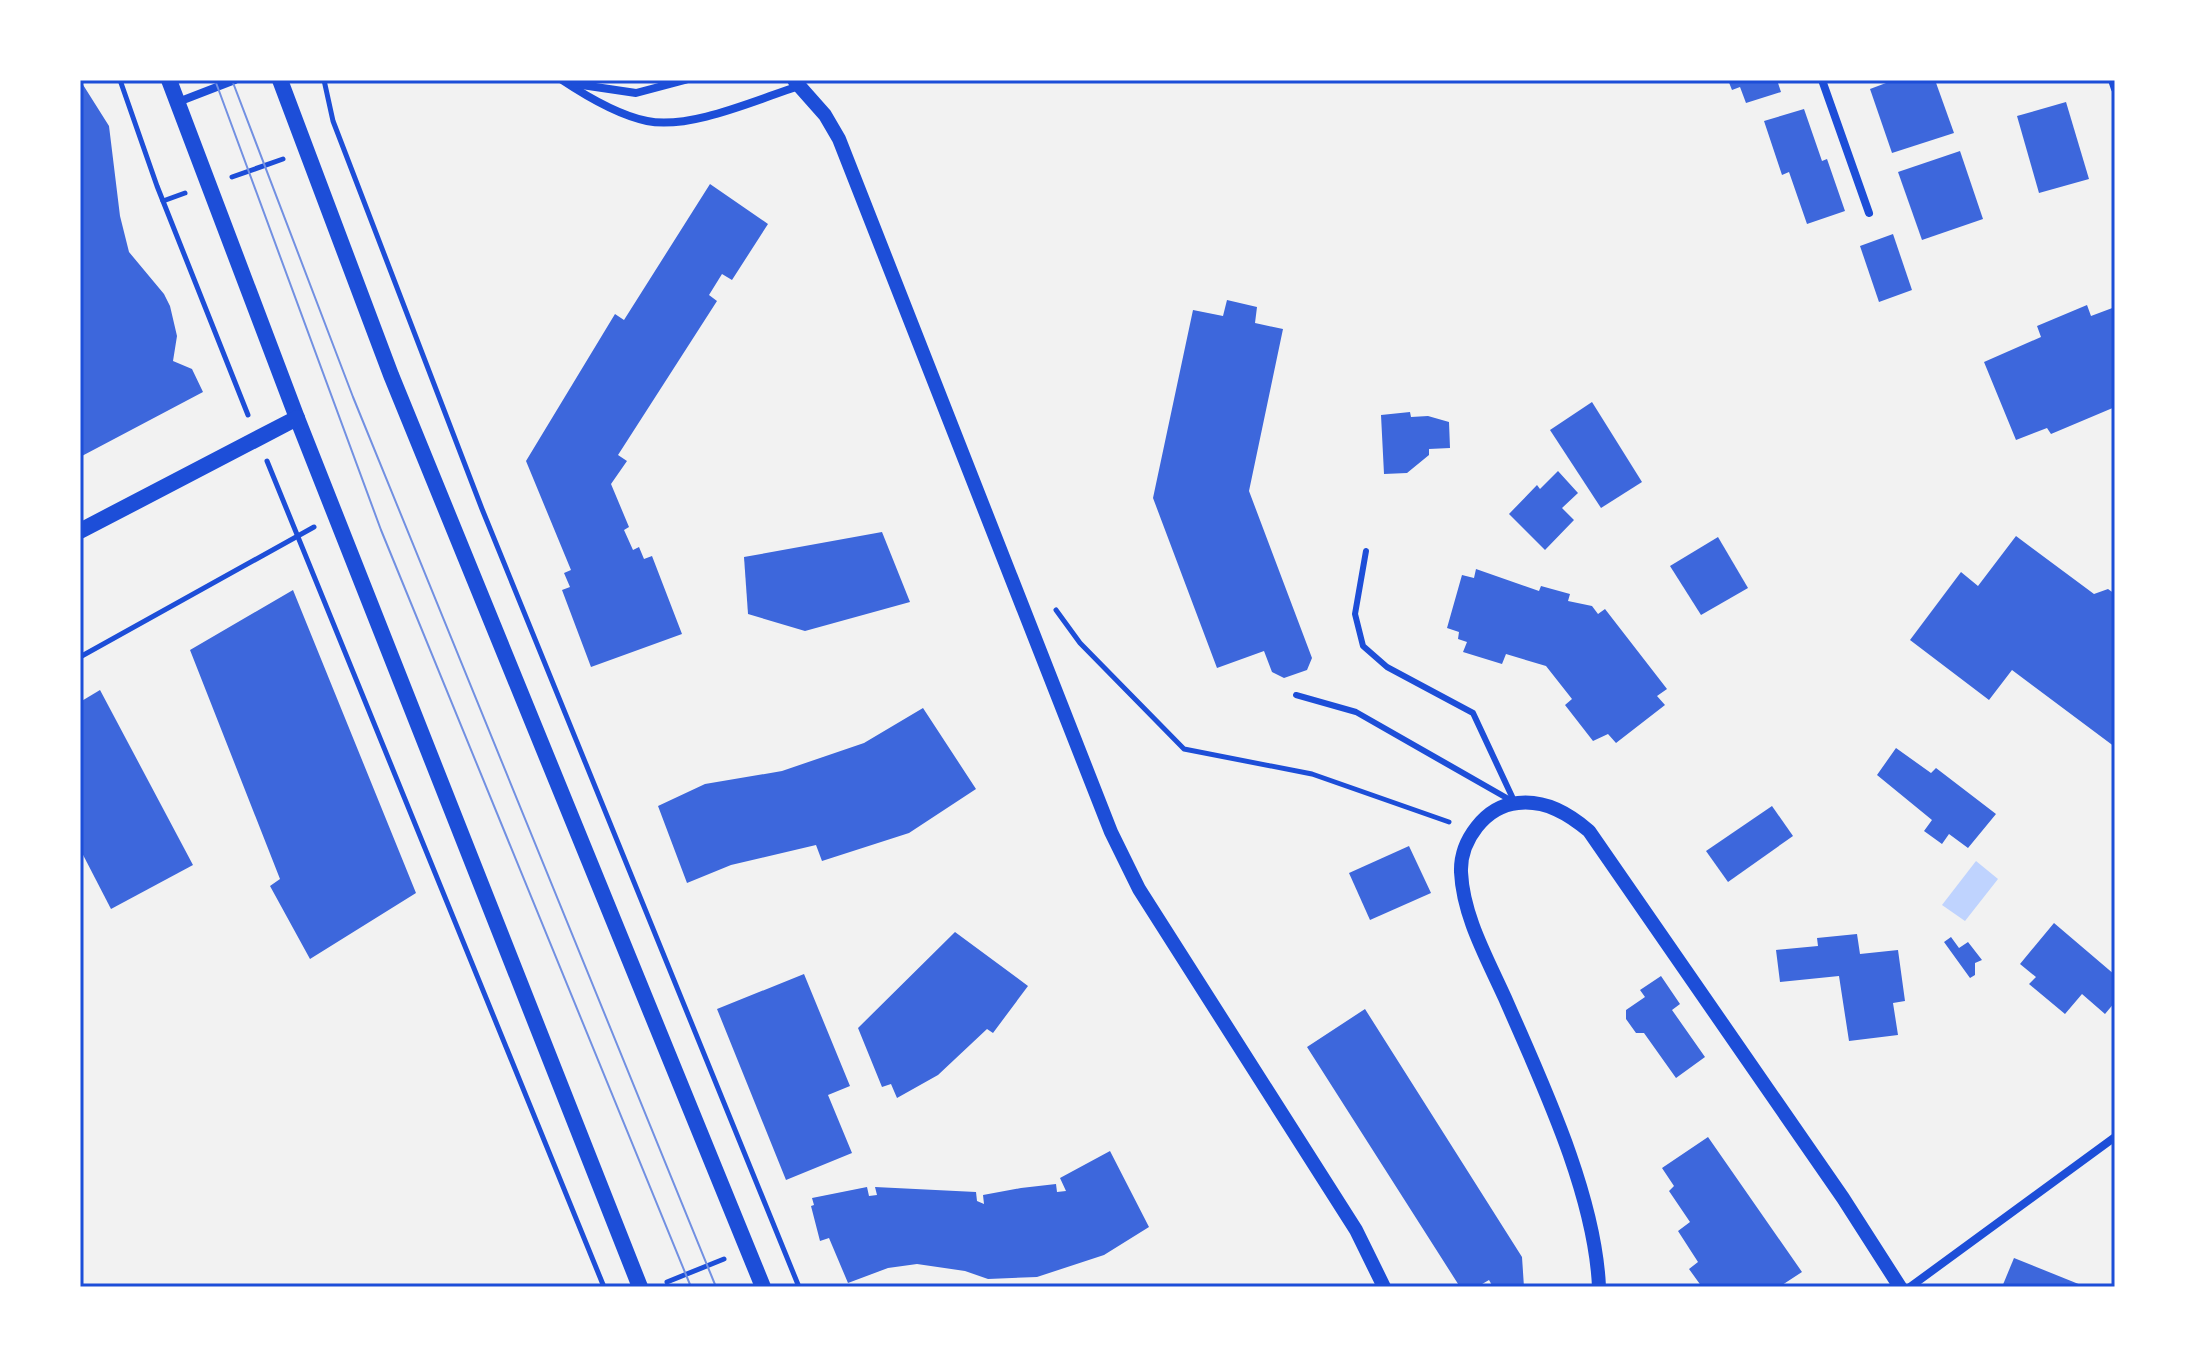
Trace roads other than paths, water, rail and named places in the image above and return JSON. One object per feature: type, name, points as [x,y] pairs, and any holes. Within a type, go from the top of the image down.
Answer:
[{"type":"main road","points":[[169,80],[297,418],[640,1287]]},
{"type":"main road","points":[[280,80],[391,375],[763,1287]]},
{"type":"main road","points":[[80,531],[297,418]]},
{"type":"street","points":[[178,102],[235,80]]},
{"type":"street","points":[[564,81],[636,93],[685,80]]},
{"type":"street","points":[[1822,80],[1869,213]]},
{"type":"street","points":[[2112,80],[2115,89]]},
{"type":"street","points":[[564,81],[648,122],[692,120],[796,83],[825,115],[839,139],[875,240],[1111,832],[1139,889],[1356,1230],[1384,1287]]},
{"type":"street","points":[[1599,1287],[1586,1213],[1551,1105],[1464,897],[1463,851],[1473,831],[1484,819],[1515,803],[1552,807],[1589,831],[1843,1198],[1900,1287]]},
{"type":"street","points":[[1910,1287],[2115,1137]]},
{"type":"lane","points":[[1366,551],[1355,614],[1363,646],[1387,667],[1473,713],[1515,803]]},
{"type":"lane","points":[[1296,695],[1356,712],[1515,803]]},
{"type":"water","points":[[1976,861],[1998,879],[1965,921],[1942,905]]},
{"type":"tram line","points":[[215,80],[381,530],[691,1287]]},
{"type":"tram line","points":[[232,80],[353,397],[716,1287]]}]
